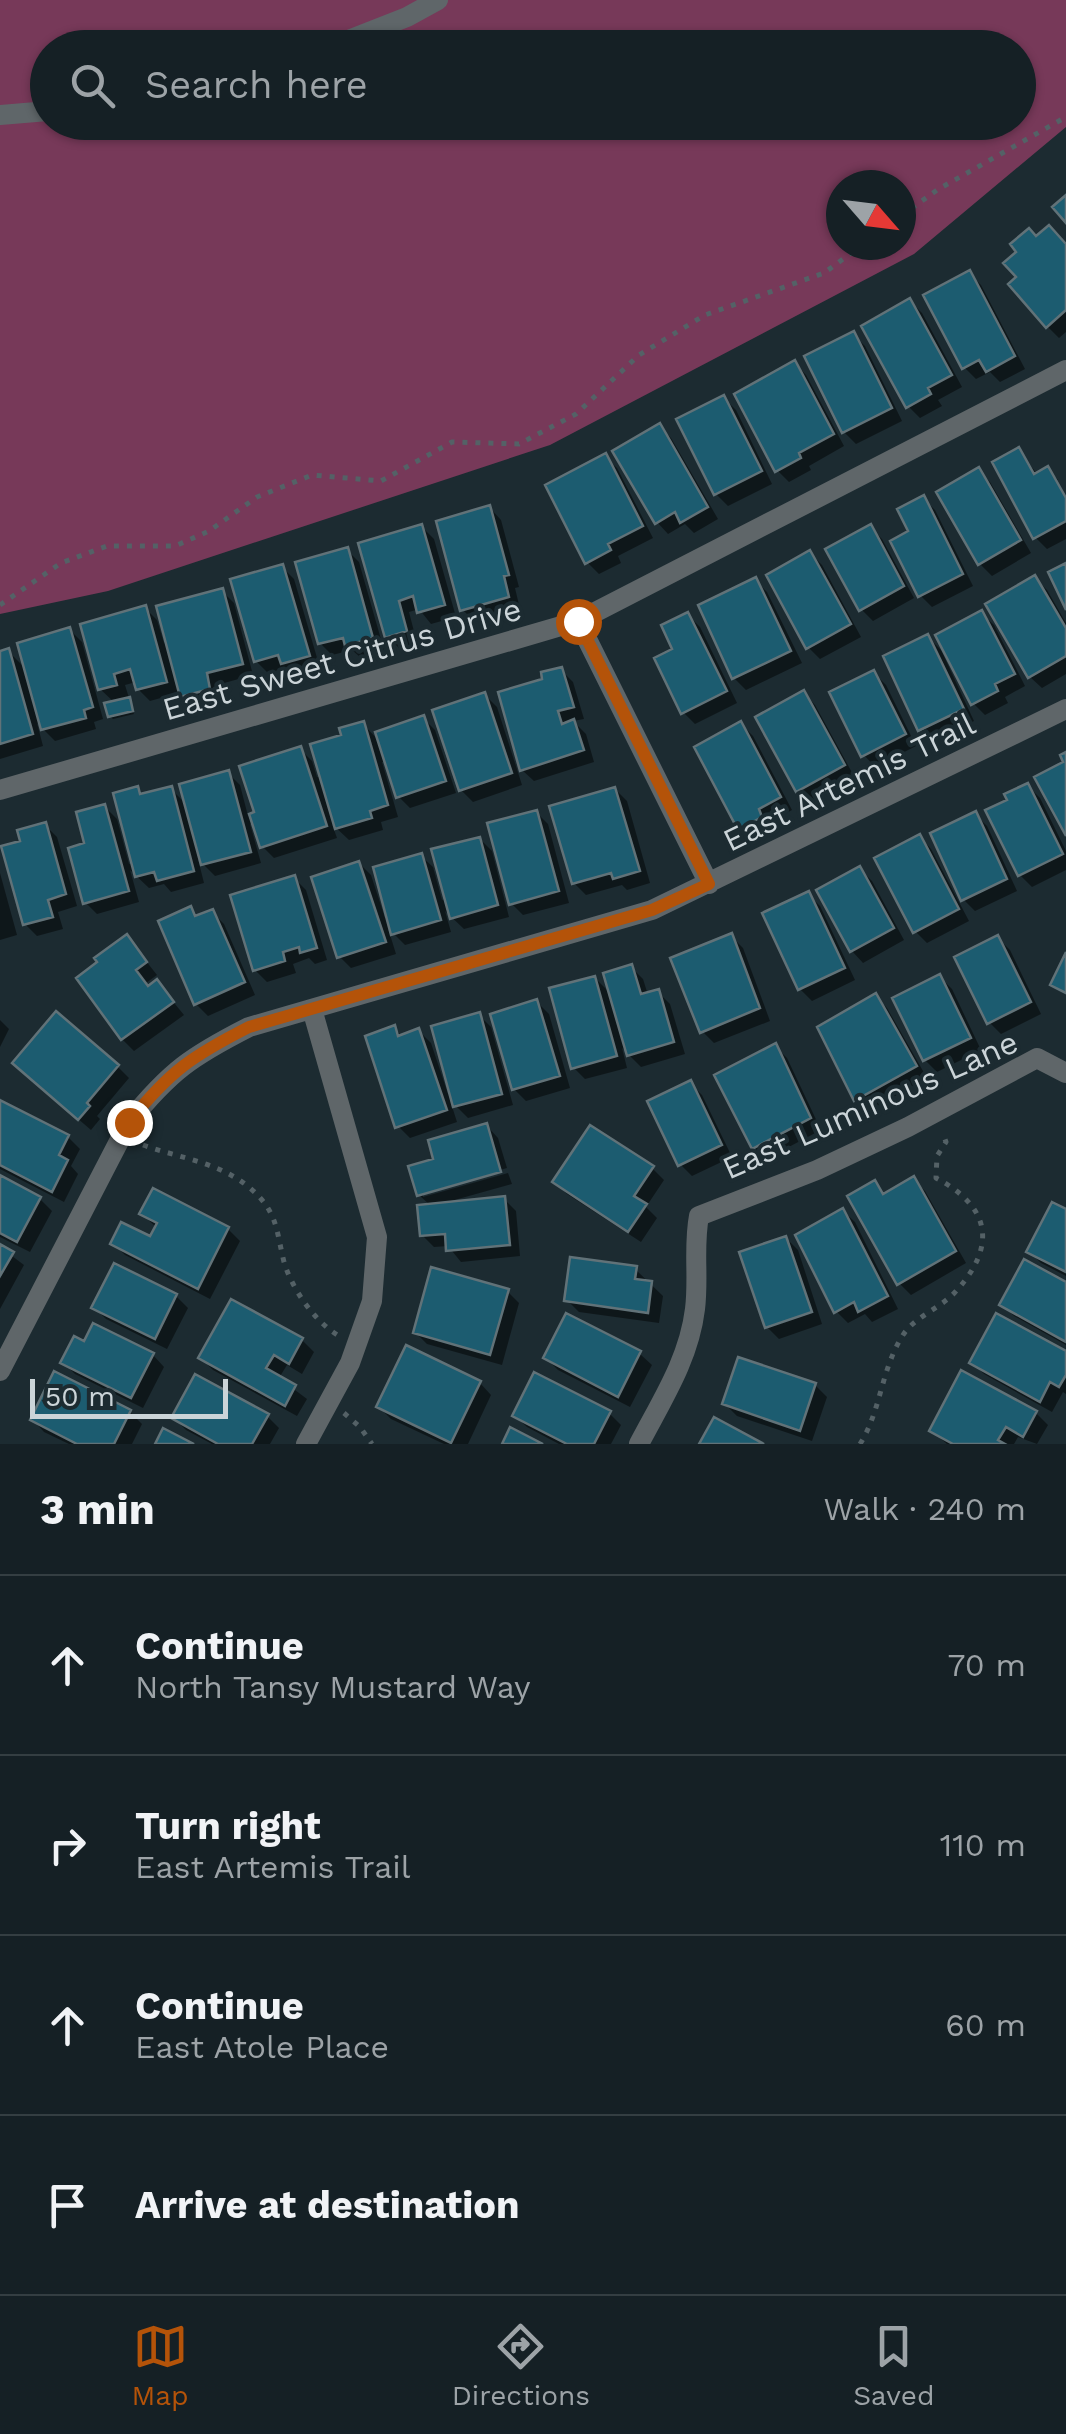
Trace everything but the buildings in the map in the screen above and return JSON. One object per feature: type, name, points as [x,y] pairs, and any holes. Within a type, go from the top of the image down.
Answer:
[{"type":"street","points":[[375,30],[438,0]]},
{"type":"street","points":[[0,115],[30,113]]},
{"type":"street","name":"East Sweet Citrus Drive","points":[[0,790],[578,621],[1066,370]]},
{"type":"street","points":[[578,621],[709,884]]},
{"type":"street","name":"East Artemis Trail","points":[[0,1371],[122,1136],[157,1087],[194,1055],[249,1027],[652,910],[1066,709]]},
{"type":"street","points":[[306,1444],[356,1347],[372,1301],[378,1237],[312,1009]]},
{"type":"street","name":"East Luminous Lane","points":[[640,1444],[686,1355],[695,1309],[694,1245],[698,1216],[817,1170],[934,1114],[1037,1058],[1066,1073]]},
{"type":"path","points":[[1036,134],[1066,117]]},
{"type":"path","points":[[916,205],[1025,140]]},
{"type":"path","points":[[0,605],[60,563],[107,546],[175,546],[209,531],[258,497],[312,475],[381,481],[452,442],[520,444],[576,414],[639,355],[705,315],[824,273],[842,260]]},
{"type":"path","points":[[860,1444],[870,1428],[886,1368],[905,1331],[956,1291],[982,1251],[981,1227],[974,1204],[936,1178],[937,1156],[946,1142],[934,1114]]},
{"type":"path","points":[[122,1136],[209,1164],[250,1188],[273,1214],[284,1263],[296,1290],[332,1332],[356,1347]]},
{"type":"path","points":[[328,1405],[345,1414],[372,1444]]},
{"type":"shaded area","points":[[0,0],[1066,0],[1066,127],[916,252],[916,170],[826,170],[826,260],[903,260],[550,445],[108,591],[0,614]]},
{"type":"route","points":[[129,1122],[157,1087],[194,1055],[249,1027],[652,910],[709,884],[578,621]]}]
